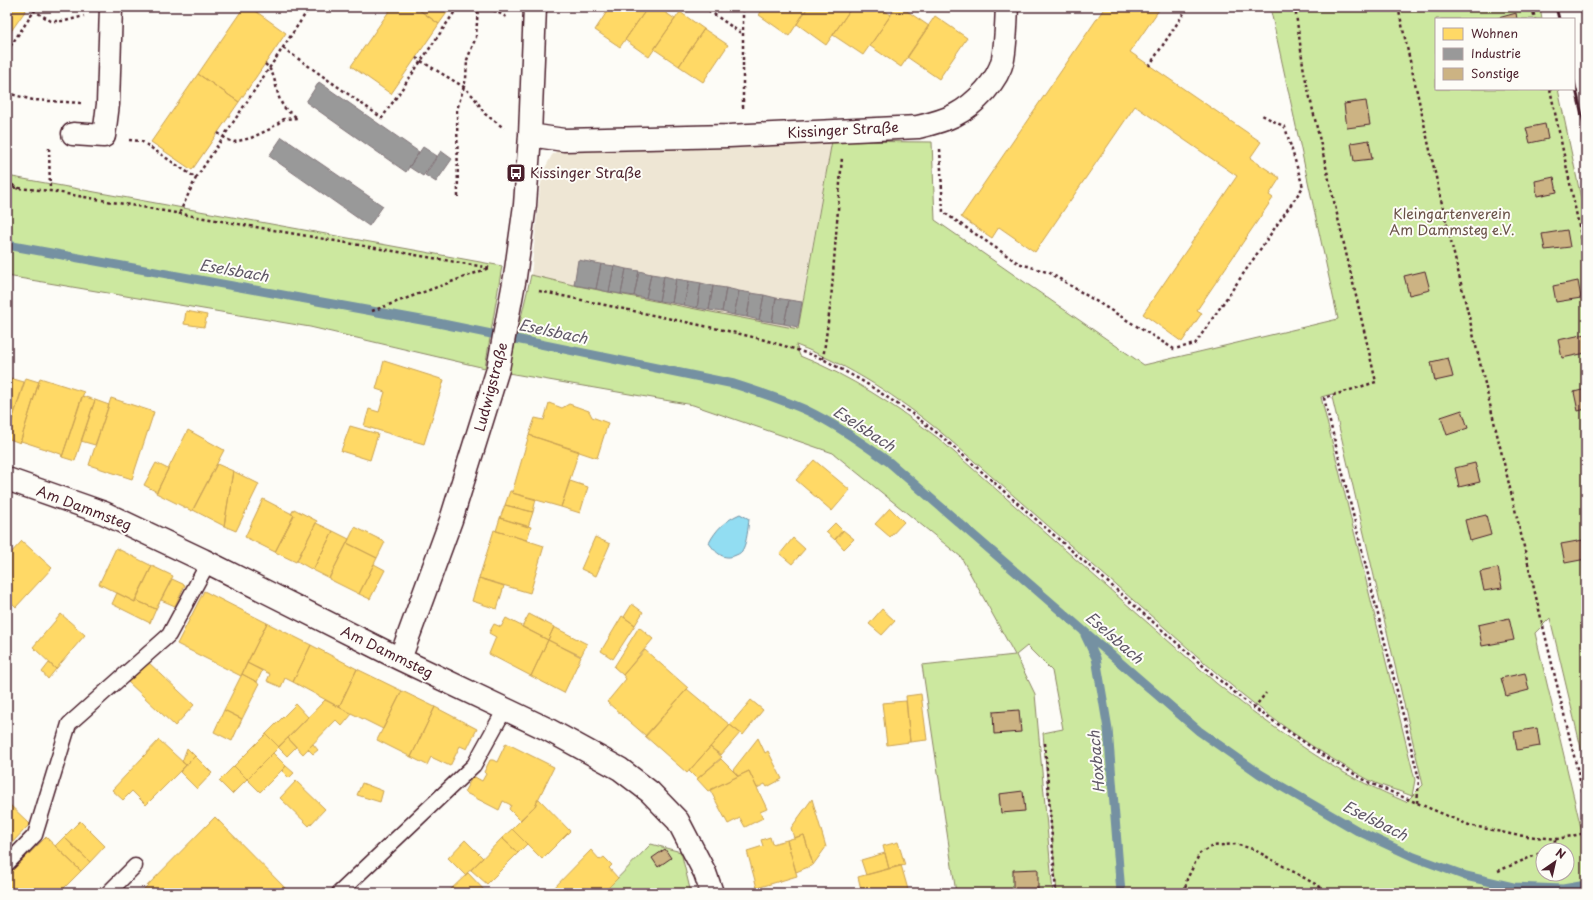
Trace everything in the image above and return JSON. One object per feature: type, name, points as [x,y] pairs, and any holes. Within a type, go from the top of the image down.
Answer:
[{"type":"street","name":"Ludwigstraße","points":[[400,659],[451,520],[498,369],[514,284],[525,205],[530,135],[535,7]]},
{"type":"street","name":"Kissinger Straße","points":[[530,135],[564,140],[743,136],[918,127],[939,122],[965,110],[976,101],[997,75],[1002,60],[1007,7]]},
{"type":"street","points":[[73,134],[104,136],[108,104],[111,11]]},
{"type":"street","name":"Am Dammsteg","points":[[7,479],[104,513],[400,659],[548,729],[620,769],[650,792],[678,821],[705,873],[712,893]]},
{"type":"lane","points":[[7,864],[35,835],[69,724],[169,636],[208,563]]},
{"type":"lane","points":[[340,893],[474,765],[505,709]]},
{"type":"lane","points":[[108,893],[135,866]]},
{"type":"path","points":[[28,7],[51,21],[59,22],[80,16],[111,11]]},
{"type":"path","points":[[7,51],[37,7]]},
{"type":"path","points":[[179,214],[196,178],[310,7]]},
{"type":"path","points":[[283,48],[382,118],[458,7]]},
{"type":"path","points":[[458,198],[457,110],[464,87],[467,60],[476,37],[478,7]]},
{"type":"path","points":[[704,7],[742,34]]},
{"type":"path","points":[[742,7],[743,136]]},
{"type":"path","points":[[1149,66],[1188,7]]},
{"type":"path","points":[[1295,7],[1304,72],[1376,382],[1324,398],[1419,778],[1417,803]]},
{"type":"path","points":[[1398,7],[1444,212],[1586,806]]},
{"type":"path","points":[[1532,7],[1535,18]]},
{"type":"path","points":[[416,58],[464,87],[471,94],[485,114],[501,126],[511,132],[530,135]]},
{"type":"path","points":[[218,133],[224,138],[234,142],[251,138],[270,129],[284,119],[297,118],[285,109],[280,102],[270,68],[265,64]]},
{"type":"path","points":[[1550,90],[1586,259]]},
{"type":"path","points":[[7,93],[33,100],[108,104]]},
{"type":"path","points":[[49,105],[50,101]]},
{"type":"path","points":[[939,122],[943,212],[1018,263],[1050,273],[1174,349],[1195,344],[1303,187],[1285,127],[1260,114]]},
{"type":"path","points":[[823,359],[831,300],[845,130]]},
{"type":"path","points":[[104,136],[141,141],[196,178]]},
{"type":"path","points":[[7,180],[19,189]]},
{"type":"path","points":[[7,188],[50,191],[489,268],[514,284],[765,340],[823,359],[888,397],[912,413],[941,436],[1206,669],[1254,708],[1330,760],[1370,783],[1469,825],[1515,835],[1557,839],[1586,833]]},
{"type":"path","points":[[372,311],[489,268]]},
{"type":"path","points":[[1254,708],[1266,693]]},
{"type":"path","points":[[1045,743],[1056,893]]},
{"type":"path","points":[[1554,842],[1557,839]]},
{"type":"path","points":[[1184,893],[1187,879],[1200,854],[1213,846],[1235,844],[1253,849],[1331,893]]},
{"type":"path","points":[[1498,871],[1535,855]]},
{"type":"shaded area","points":[[832,141],[798,329],[573,285],[531,275],[540,188],[544,170],[552,155],[563,146]]},
{"type":"green space","name":"Kleingartenverein Am Dammsteg e.V.","points":[[1270,7],[1540,7],[1542,18],[1435,18],[1435,90],[1558,90],[1586,222],[1586,769],[1550,618],[1535,633],[1586,849],[1586,893],[1057,893],[1043,733],[1063,729],[1052,671],[1027,646],[1016,655],[1035,694],[1053,893],[956,893],[922,665],[1015,655],[961,557],[833,453],[693,405],[508,373],[531,275],[573,285],[798,329],[832,141],[932,142],[935,220],[1144,365],[1338,319]],"holes":[[[796,345],[855,372],[891,395],[943,434],[1255,705],[1310,745],[1349,769],[1374,782],[1412,796],[1406,802],[1365,784],[1345,773],[1256,714],[1216,683],[938,438],[872,392],[855,382],[800,356]],[[1336,393],[1332,397],[1423,785],[1412,796],[1415,780],[1321,397]]]},
{"type":"green space","points":[[7,176],[502,266],[485,368],[310,327],[7,276]]},
{"type":"green space","points":[[651,844],[681,852],[691,893],[603,893]]},
{"type":"water","points":[[740,514],[749,519],[747,534],[742,551],[732,557],[717,553],[709,543],[715,533],[722,526],[730,519]]},
{"type":"building: Wohnen","points":[[7,7],[28,7],[7,37]]},
{"type":"building: Wohnen","points":[[244,7],[250,7],[286,33],[239,102],[198,74]]},
{"type":"building: Wohnen","points":[[392,7],[415,7],[439,24],[391,94],[351,66]]},
{"type":"building: Wohnen","points":[[415,7],[451,7],[439,24]]},
{"type":"building: Wohnen","points":[[610,7],[642,7],[646,10],[620,47],[595,30]]},
{"type":"building: Wohnen","points":[[648,7],[657,7],[675,19],[649,57],[625,40]]},
{"type":"building: Wohnen","points":[[764,7],[808,7],[789,36],[759,15]]},
{"type":"building: Wohnen","points":[[808,7],[852,7],[826,45],[797,24]]},
{"type":"building: Wohnen","points":[[852,7],[879,7],[891,15],[863,55],[833,35]]},
{"type":"building: Wohnen","points":[[896,7],[901,7],[929,26],[901,67],[870,46]]},
{"type":"building: Wohnen","points":[[1105,7],[1161,7],[1130,52],[1261,142],[1250,158],[1280,178],[1269,195],[1273,198],[1197,310],[1202,313],[1182,342],[1143,314],[1237,176],[1135,106],[1035,252],[999,227],[992,238],[961,217]]},
{"type":"building: Wohnen","points":[[680,12],[704,29],[679,66],[654,49]]},
{"type":"building: Wohnen","points":[[935,16],[967,38],[939,79],[907,57]]},
{"type":"building: Wohnen","points":[[704,29],[728,45],[703,82],[679,66]]},
{"type":"building: Wohnen","points":[[198,74],[239,102],[192,170],[151,142]]},
{"type":"building: Wohnen","points":[[186,311],[207,315],[204,327],[184,324]]},
{"type":"building: Wohnen","points":[[384,361],[444,380],[424,444],[364,426],[369,409],[379,412],[385,392],[376,389]]},
{"type":"building: Wohnen","points":[[10,378],[24,382],[14,414],[7,412],[7,388]]},
{"type":"building: Wohnen","points":[[26,378],[39,382],[20,443],[7,438],[7,436]]},
{"type":"building: Wohnen","points":[[40,378],[84,392],[62,457],[61,454],[21,441],[20,443]]},
{"type":"building: Wohnen","points":[[82,396],[95,400],[75,461],[62,457]]},
{"type":"building: Wohnen","points":[[111,398],[154,412],[132,479],[89,465]]},
{"type":"building: Wohnen","points":[[95,400],[109,405],[95,445],[81,441]]},
{"type":"building: Wohnen","points":[[549,403],[562,408],[569,404],[589,411],[592,417],[608,423],[597,458],[529,435],[535,418],[544,420]]},
{"type":"building: Wohnen","points":[[7,412],[14,414],[7,435]]},
{"type":"building: Wohnen","points":[[350,426],[378,434],[370,460],[341,451]]},
{"type":"building: Wohnen","points":[[188,430],[224,450],[192,511],[156,493]]},
{"type":"building: Wohnen","points":[[529,435],[579,451],[561,507],[512,493]]},
{"type":"building: Wohnen","points":[[814,460],[850,490],[832,511],[796,480]]},
{"type":"building: Wohnen","points":[[156,463],[168,469],[157,492],[144,485]]},
{"type":"building: Wohnen","points":[[217,464],[233,471],[224,526],[193,510]]},
{"type":"building: Wohnen","points":[[233,471],[259,484],[236,531],[224,526]]},
{"type":"building: Wohnen","points":[[570,481],[588,487],[580,513],[561,507]]},
{"type":"building: Wohnen","points":[[510,491],[512,491],[512,493],[536,499],[533,512],[505,505]]},
{"type":"building: Wohnen","points":[[263,499],[294,515],[275,552],[245,537]]},
{"type":"building: Wohnen","points":[[505,505],[533,512],[528,527],[500,518]]},
{"type":"building: Wohnen","points":[[890,508],[904,522],[890,537],[875,524]]},
{"type":"building: Wohnen","points":[[294,509],[317,521],[296,562],[275,552],[294,515],[291,514]]},
{"type":"building: Wohnen","points":[[500,518],[531,527],[527,540],[496,531]]},
{"type":"building: Wohnen","points":[[316,523],[333,531],[313,570],[297,561]]},
{"type":"building: Wohnen","points":[[835,523],[843,531],[835,540],[826,532]]},
{"type":"building: Wohnen","points":[[355,527],[385,542],[377,558],[347,543]]},
{"type":"building: Wohnen","points":[[494,530],[544,546],[530,593],[479,578]]},
{"type":"building: Wohnen","points":[[843,530],[854,539],[844,549],[835,539]]},
{"type":"building: Wohnen","points":[[333,531],[349,539],[329,578],[313,570]]},
{"type":"building: Wohnen","points":[[595,537],[610,544],[596,576],[581,569]]},
{"type":"building: Wohnen","points":[[793,538],[805,549],[792,564],[780,554]]},
{"type":"building: Wohnen","points":[[22,541],[52,568],[16,607],[7,598],[7,557]]},
{"type":"building: Wohnen","points":[[347,543],[377,558],[359,594],[329,579]]},
{"type":"building: Wohnen","points":[[116,548],[152,566],[135,602],[99,584]]},
{"type":"building: Wohnen","points":[[374,564],[385,570],[370,599],[359,594]]},
{"type":"building: Wohnen","points":[[152,566],[173,576],[156,609],[135,600]]},
{"type":"building: Wohnen","points":[[479,578],[504,586],[497,609],[472,601]]},
{"type":"building: Wohnen","points":[[172,579],[185,585],[175,606],[161,600]]},
{"type":"building: Wohnen","points":[[204,591],[267,623],[241,676],[177,644]]},
{"type":"building: Wohnen","points":[[117,593],[135,602],[135,600],[156,609],[150,623],[112,604]]},
{"type":"building: Wohnen","points":[[632,604],[643,612],[635,625],[624,617]]},
{"type":"building: Wohnen","points":[[882,609],[895,621],[882,635],[869,624]]},
{"type":"building: Wohnen","points":[[61,614],[85,635],[56,669],[33,647]]},
{"type":"building: Wohnen","points":[[529,614],[554,627],[548,640],[522,627]]},
{"type":"building: Wohnen","points":[[622,616],[635,625],[613,659],[601,651]]},
{"type":"building: Wohnen","points":[[506,618],[548,640],[531,676],[489,654],[496,637],[489,633],[494,624],[501,627]]},
{"type":"building: Wohnen","points":[[267,623],[311,645],[293,682],[285,678],[281,687],[267,681],[270,674],[247,663]]},
{"type":"building: Wohnen","points":[[554,627],[587,644],[581,656],[548,640]]},
{"type":"building: Wohnen","points":[[639,627],[653,639],[623,675],[614,667]]},
{"type":"building: Wohnen","points":[[548,640],[581,657],[564,693],[531,676]]},
{"type":"building: Wohnen","points":[[311,645],[357,669],[339,707],[293,682]]},
{"type":"building: Wohnen","points":[[645,650],[688,688],[646,736],[607,702],[626,679],[623,675]]},
{"type":"building: Wohnen","points":[[147,661],[194,705],[175,726],[127,681]]},
{"type":"building: Wohnen","points":[[49,663],[56,669],[48,679],[42,672]]},
{"type":"building: Wohnen","points":[[247,663],[262,671],[257,682],[242,674]]},
{"type":"building: Wohnen","points":[[357,669],[402,691],[383,729],[339,707]]},
{"type":"building: Wohnen","points":[[242,674],[257,682],[259,685],[242,719],[224,710]]},
{"type":"building: Wohnen","points":[[687,689],[730,725],[687,773],[645,736]]},
{"type":"building: Wohnen","points":[[402,691],[435,707],[411,757],[377,740]]},
{"type":"building: Wohnen","points":[[921,694],[927,740],[910,742],[906,696]]},
{"type":"building: Wohnen","points":[[325,700],[352,714],[342,726],[336,720],[303,754],[288,738]]},
{"type":"building: Wohnen","points":[[751,700],[763,710],[743,735],[730,725]]},
{"type":"building: Wohnen","points":[[906,701],[910,742],[887,745],[882,703]]},
{"type":"building: Wohnen","points":[[296,704],[308,717],[279,747],[266,734]]},
{"type":"building: Wohnen","points":[[435,707],[477,729],[467,749],[460,746],[450,766],[431,757],[427,765],[411,757]]},
{"type":"building: Wohnen","points":[[224,710],[242,719],[232,741],[214,732]]},
{"type":"building: Wohnen","points":[[730,725],[740,733],[721,755],[710,747]]},
{"type":"building: Wohnen","points":[[266,734],[279,747],[247,779],[234,766]]},
{"type":"building: Wohnen","points":[[288,738],[296,747],[287,756],[278,747]]},
{"type":"building: Wohnen","points":[[758,738],[765,753],[768,751],[782,779],[767,787],[765,784],[757,788],[749,771],[738,776],[733,770]]},
{"type":"building: Wohnen","points":[[159,740],[186,765],[146,805],[132,791],[123,800],[112,790]]},
{"type":"building: Wohnen","points":[[506,743],[554,767],[535,806],[520,820],[509,809],[511,805],[503,801],[499,810],[464,792],[473,776],[482,781],[486,774],[484,772],[490,760],[497,762]]},
{"type":"building: Wohnen","points":[[313,744],[318,750],[313,754],[308,749]]},
{"type":"building: Wohnen","points":[[710,747],[722,757],[697,779],[689,771]]},
{"type":"building: Wohnen","points":[[187,748],[195,756],[186,765],[182,762]]},
{"type":"building: Wohnen","points":[[273,753],[286,766],[260,792],[247,779]]},
{"type":"building: Wohnen","points":[[195,756],[212,773],[197,789],[180,772]]},
{"type":"building: Wohnen","points":[[721,759],[738,776],[708,791],[697,779]]},
{"type":"building: Wohnen","points":[[234,766],[247,779],[232,794],[219,781]]},
{"type":"building: Wohnen","points":[[286,766],[294,773],[289,778],[282,771]]},
{"type":"building: Wohnen","points":[[749,771],[767,809],[760,812],[763,818],[745,827],[740,818],[728,824],[710,790]]},
{"type":"building: Wohnen","points":[[296,781],[325,809],[309,826],[280,798]]},
{"type":"building: Wohnen","points":[[362,783],[383,791],[380,802],[357,795]]},
{"type":"building: Wohnen","points":[[538,798],[570,831],[542,859],[512,829],[535,806]]},
{"type":"building: Wohnen","points":[[812,799],[826,847],[813,865],[804,835],[794,838],[791,828]]},
{"type":"building: Wohnen","points":[[7,802],[30,824],[7,848]]},
{"type":"building: Wohnen","points":[[215,817],[290,893],[140,893]]},
{"type":"building: Wohnen","points":[[80,821],[105,846],[90,862],[64,837]]},
{"type":"building: Wohnen","points":[[512,829],[527,844],[518,853],[502,838]]},
{"type":"building: Wohnen","points":[[804,835],[813,865],[796,872],[787,840]]},
{"type":"building: Wohnen","points":[[46,837],[81,871],[59,893],[7,893],[7,876]]},
{"type":"building: Wohnen","points":[[64,837],[90,862],[81,871],[55,846]]},
{"type":"building: Wohnen","points":[[770,837],[772,844],[787,840],[797,876],[757,888],[747,851],[763,846],[761,840]]},
{"type":"building: Wohnen","points":[[502,838],[518,853],[487,884],[471,870]]},
{"type":"building: Wohnen","points":[[465,840],[483,858],[465,875],[448,858]]},
{"type":"building: Wohnen","points":[[898,842],[905,865],[889,869],[883,846]]},
{"type":"building: Wohnen","points":[[591,850],[600,860],[604,857],[612,865],[609,868],[618,878],[603,893],[549,893]]},
{"type":"building: Wohnen","points":[[885,853],[889,869],[866,875],[861,860]]},
{"type":"building: Wohnen","points":[[901,865],[909,893],[862,893],[858,877]]},
{"type":"building: Wohnen","points":[[468,873],[486,892],[447,893]]},
{"type":"building: Industrie","points":[[319,82],[419,152],[406,172],[306,102]]},
{"type":"building: Industrie","points":[[282,137],[383,206],[369,226],[269,156]]},
{"type":"building: Industrie","points":[[423,147],[437,156],[423,176],[409,167]]},
{"type":"building: Industrie","points":[[441,151],[452,159],[436,182],[425,175]]},
{"type":"building: Industrie","points":[[578,260],[601,264],[596,289],[574,285]]},
{"type":"building: Industrie","points":[[601,264],[614,266],[609,292],[596,289]]},
{"type":"building: Industrie","points":[[614,266],[626,269],[621,294],[609,292]]},
{"type":"building: Industrie","points":[[626,269],[639,271],[634,296],[621,294]]},
{"type":"building: Industrie","points":[[639,271],[651,274],[646,298],[634,296]]},
{"type":"building: Industrie","points":[[651,274],[664,276],[659,301],[646,298]]},
{"type":"building: Industrie","points":[[664,276],[676,279],[672,303],[659,301]]},
{"type":"building: Industrie","points":[[676,279],[689,281],[684,305],[672,303]]},
{"type":"building: Industrie","points":[[689,281],[701,283],[697,308],[684,305]]},
{"type":"building: Industrie","points":[[701,283],[713,286],[709,310],[697,308]]},
{"type":"building: Industrie","points":[[713,286],[726,288],[722,312],[709,310]]},
{"type":"building: Industrie","points":[[726,288],[739,291],[734,315],[722,312]]},
{"type":"building: Industrie","points":[[739,291],[751,293],[747,317],[734,315]]},
{"type":"building: Industrie","points":[[751,293],[764,295],[759,320],[747,317]]},
{"type":"building: Industrie","points":[[764,295],[776,298],[772,322],[759,320]]},
{"type":"building: Industrie","points":[[776,298],[789,300],[784,324],[772,322]]},
{"type":"building: Industrie","points":[[789,300],[802,302],[798,327],[784,324]]},
{"type":"building: Sonstige","points":[[1516,13],[1517,18],[1498,18]]},
{"type":"building: Sonstige","points":[[1366,101],[1370,125],[1347,128],[1344,104]]},
{"type":"building: Sonstige","points":[[1545,124],[1548,139],[1530,143],[1526,128]]},
{"type":"building: Sonstige","points":[[1369,140],[1372,159],[1354,161],[1351,143]]},
{"type":"building: Sonstige","points":[[1554,177],[1557,192],[1537,196],[1535,181]]},
{"type":"building: Sonstige","points":[[1567,230],[1570,247],[1545,250],[1542,234]]},
{"type":"building: Sonstige","points":[[1425,271],[1430,290],[1409,295],[1404,276]]},
{"type":"building: Sonstige","points":[[1578,281],[1581,298],[1556,302],[1553,286]]},
{"type":"building: Sonstige","points":[[1586,334],[1586,353],[1562,358],[1558,340]]},
{"type":"building: Sonstige","points":[[1448,358],[1453,377],[1435,381],[1431,362]]},
{"type":"building: Sonstige","points":[[1586,389],[1586,409],[1578,411],[1574,392]]},
{"type":"building: Sonstige","points":[[1462,410],[1468,428],[1447,435],[1441,417]]},
{"type":"building: Sonstige","points":[[1475,463],[1480,482],[1459,487],[1455,468]]},
{"type":"building: Sonstige","points":[[1486,515],[1491,535],[1470,541],[1465,520]]},
{"type":"building: Sonstige","points":[[1583,540],[1586,559],[1565,563],[1561,544]]},
{"type":"building: Sonstige","points":[[1498,568],[1502,588],[1484,591],[1480,572]]},
{"type":"building: Sonstige","points":[[1509,618],[1514,640],[1482,646],[1478,625]]},
{"type":"building: Sonstige","points":[[1525,673],[1529,690],[1506,696],[1501,678]]},
{"type":"building: Sonstige","points":[[1019,710],[1021,732],[994,734],[993,712]]},
{"type":"building: Sonstige","points":[[1537,728],[1540,746],[1517,750],[1514,732]]},
{"type":"building: Sonstige","points":[[1023,791],[1025,811],[1001,813],[999,794]]},
{"type":"building: Sonstige","points":[[665,849],[671,858],[658,867],[652,858]]},
{"type":"building: Sonstige","points":[[1038,869],[1038,890],[1013,890],[1013,870]]},
{"type":"waterway","name":"Eselsbach","points":[[7,245],[438,323],[734,384],[790,403],[829,422],[889,462],[1199,731],[1260,774],[1358,831],[1414,857],[1466,876],[1513,887],[1563,889],[1586,885]]},
{"type":"waterway","name":"Hoxbach","points":[[1085,635],[1096,658],[1108,729],[1121,893]]},
{"type":"railway","points":[[1556,7],[1559,18]]},
{"type":"railway","points":[[1575,85],[1586,132]]},
{"type":"place","name":"Kissinger Straße","points":[[516,173]]}]
